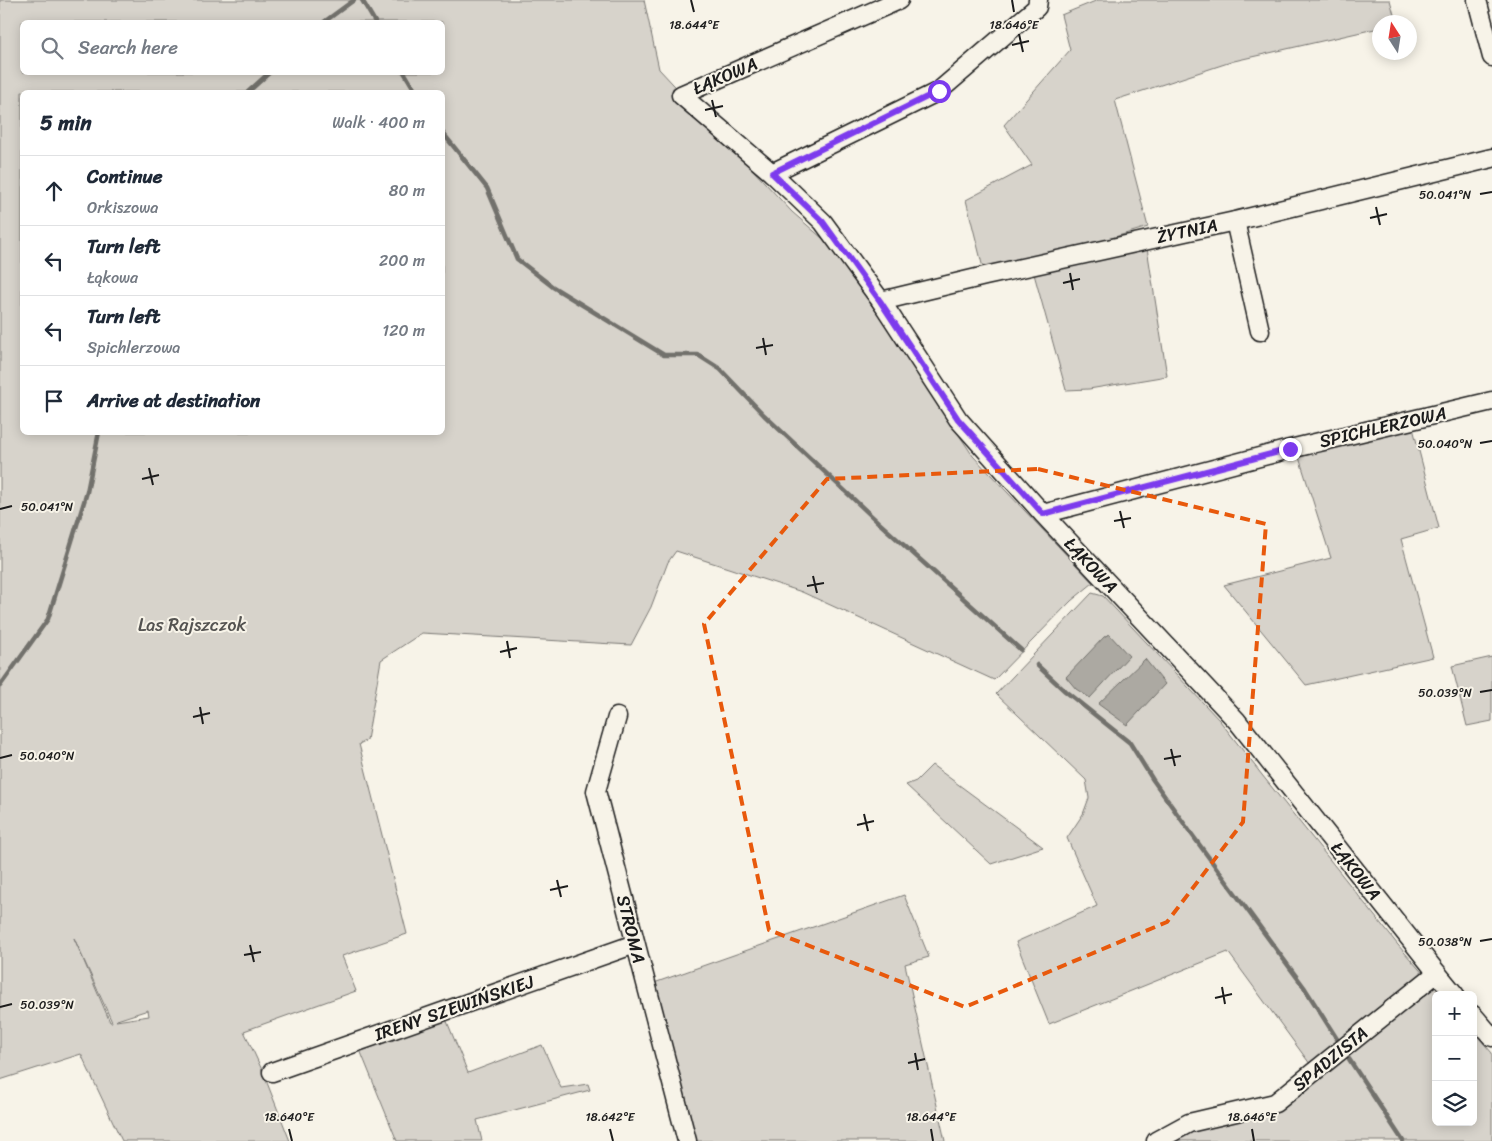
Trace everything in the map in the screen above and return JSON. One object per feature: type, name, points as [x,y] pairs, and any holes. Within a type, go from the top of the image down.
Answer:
[{"type":"street","name":"ŁĄKOWA","points":[[899,0],[681,95],[772,173],[823,222],[880,301],[958,419],[1043,514],[1237,721],[1452,991]]},
{"type":"street","points":[[772,173],[939,91],[1037,7],[1038,0]]},
{"type":"street","points":[[1477,0],[1492,57]]},
{"type":"street","name":"ŻYTNIA","points":[[880,301],[1235,221],[1492,158]]},
{"type":"street","points":[[1235,221],[1260,331]]},
{"type":"street","name":"SPICHLERZOWA","points":[[1043,514],[1290,449],[1492,401]]},
{"type":"street","name":"STROMA","points":[[617,717],[596,791],[687,1141]]},
{"type":"street","name":"IRENY SZEWIŃSKIEJ","points":[[272,1072],[635,944]]},
{"type":"street","name":"SPADZISTA","points":[[1156,1141],[1189,1123],[1275,1104],[1437,974]]},
{"type":"street","points":[[1477,1020],[1492,1037]]},
{"type":"highlighted area","points":[[1038,469],[1266,524],[1243,822],[1167,922],[965,1007],[769,930],[704,624],[827,479]]},
{"type":"green space","name":"Las Rajszczok","points":[[0,0],[644,0],[659,69],[792,212],[829,244],[973,456],[1093,583],[1071,601],[994,680],[802,592],[676,551],[668,562],[651,607],[631,645],[422,633],[381,660],[367,740],[359,744],[407,934],[342,956],[356,991],[244,1031],[262,1070],[290,1141],[122,1141],[81,1054],[0,1080]],"holes":[[[74,938],[112,1022],[110,1022]],[[148,1010],[149,1016],[116,1021],[117,1020]]]},
{"type":"green space","points":[[1098,0],[1390,0],[1394,15],[1372,15],[1372,30],[1234,61],[1115,100],[1148,227],[985,276],[966,200],[1032,165],[1004,125],[1070,50],[1061,15]]},
{"type":"green space","points":[[1147,248],[1167,376],[1089,389],[1066,390],[1034,274]]},
{"type":"green space","points":[[1413,428],[1439,528],[1401,539],[1433,657],[1306,685],[1224,585],[1331,558],[1297,451]]},
{"type":"green space","points":[[1092,593],[1103,596],[1220,721],[1398,945],[1425,976],[1313,1068],[1228,952],[1049,1024],[1016,942],[1097,906],[1067,838],[1083,814],[1089,798],[1086,780],[996,694]]},
{"type":"green space","points":[[1492,657],[1492,721],[1467,726],[1452,666]]},
{"type":"green space","points":[[932,765],[1043,847],[991,864],[906,785],[916,781]]},
{"type":"green space","points":[[904,895],[929,957],[905,964],[945,1141],[694,1141],[654,983]]},
{"type":"green space","points":[[1434,986],[1438,991],[1432,991],[1432,1126],[1477,1126],[1477,1036],[1492,1053],[1492,1141],[1171,1141],[1186,1133],[1278,1111]]},
{"type":"green space","points":[[446,1019],[468,1073],[542,1045],[561,1088],[588,1084],[590,1090],[477,1120],[482,1141],[397,1141],[360,1050]]},
{"type":"shaded area","points":[[1109,634],[1129,656],[1090,698],[1076,689],[1066,677]]},
{"type":"shaded area","points":[[1145,659],[1165,684],[1127,725],[1098,704]]},
{"type":"waterway","points":[[327,20],[354,0]]},
{"type":"waterway","points":[[362,0],[374,20]]},
{"type":"waterway","points":[[250,90],[267,75]]},
{"type":"waterway","points":[[406,75],[415,90]]},
{"type":"waterway","points":[[445,136],[487,188],[517,259],[553,287],[664,355],[698,355],[720,369],[764,415],[878,522],[1021,650]]},
{"type":"waterway","points":[[0,686],[48,619],[87,492],[98,435]]},
{"type":"waterway","points":[[1037,665],[1065,691],[1130,743],[1153,780],[1304,987],[1337,1039]]},
{"type":"waterway","points":[[1349,1059],[1403,1141]]},
{"type":"route","points":[[939,91],[772,173],[823,222],[880,301],[958,419],[1043,514],[1290,449]]}]
